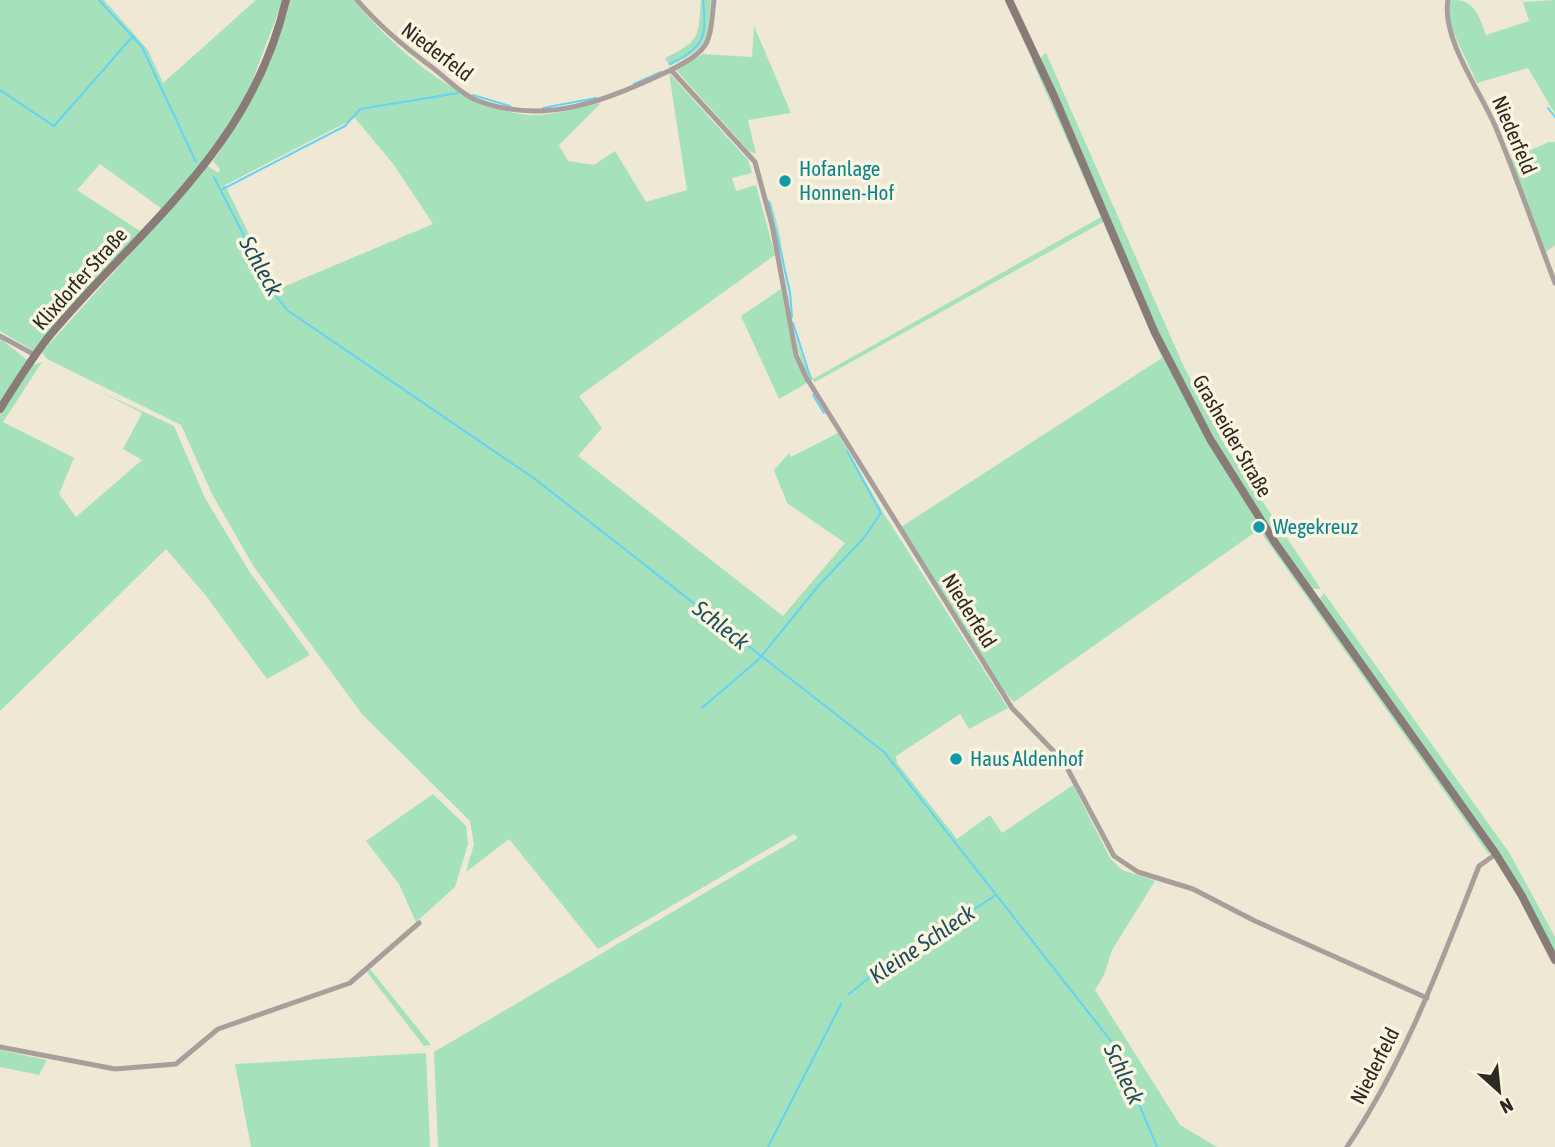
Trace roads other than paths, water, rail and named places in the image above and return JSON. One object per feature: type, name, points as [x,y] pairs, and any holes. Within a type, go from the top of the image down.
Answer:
[{"type":"street","name":"Klixdorfer Straße","points":[[0,409],[35,355],[69,314],[195,180],[218,150],[263,68],[286,0]]},
{"type":"street","name":"Niederfeld","points":[[357,0],[381,29],[473,99],[517,112],[535,113],[607,100],[699,55],[709,41],[714,0]]},
{"type":"street","name":"Grasheider Straße","points":[[1009,0],[1096,190],[1155,332],[1210,439],[1276,544],[1496,853],[1522,895],[1555,960]]},
{"type":"street","name":"Niederfeld","points":[[1447,0],[1445,15],[1451,34],[1496,127],[1555,283]]},
{"type":"street","name":"Niederfeld","points":[[671,70],[755,162],[772,225],[796,355],[806,377],[888,514],[1012,708],[1064,762],[1114,856],[1138,872],[1193,890],[1427,998]]},
{"type":"street","points":[[0,335],[35,355]]},
{"type":"street","name":"Niederfeld","points":[[1347,1147],[1371,1111],[1427,998],[1479,866],[1496,853]]},
{"type":"street","points":[[0,1047],[115,1069],[176,1064],[218,1029],[350,983],[419,923]]},
{"type":"waterway","name":"Schleck","points":[[99,0],[142,47],[196,162]]},
{"type":"waterway","points":[[670,64],[690,52],[701,40],[704,23],[703,0]]},
{"type":"waterway","points":[[0,90],[54,126],[133,36]]},
{"type":"waterway","points":[[634,84],[661,72]]},
{"type":"waterway","points":[[223,189],[345,126],[360,109],[458,93]]},
{"type":"waterway","points":[[473,95],[510,106]]},
{"type":"waterway","points":[[543,108],[596,98]]},
{"type":"waterway","points":[[1548,108],[1555,117]]},
{"type":"waterway","name":"Schleck","points":[[214,177],[272,291],[287,310],[535,479],[884,752],[1114,1045],[1157,1147]]},
{"type":"waterway","points":[[769,202],[790,292],[792,317]]},
{"type":"waterway","points":[[793,323],[811,379]]},
{"type":"waterway","points":[[813,395],[824,413]]},
{"type":"waterway","points":[[702,708],[759,659],[819,585],[863,539],[881,513],[847,451]]},
{"type":"waterway","name":"Kleine Schleck","points":[[849,994],[871,976],[996,895]]},
{"type":"waterway","name":"Kleine Schleck","points":[[768,1147],[841,1004]]},
{"type":"place","name":"Hofanlage Honnen-Hof","points":[[785,181]]},
{"type":"place","name":"Wegekreuz","points":[[1259,527]]},
{"type":"place","name":"Haus Aldenhof","points":[[956,759]]}]
